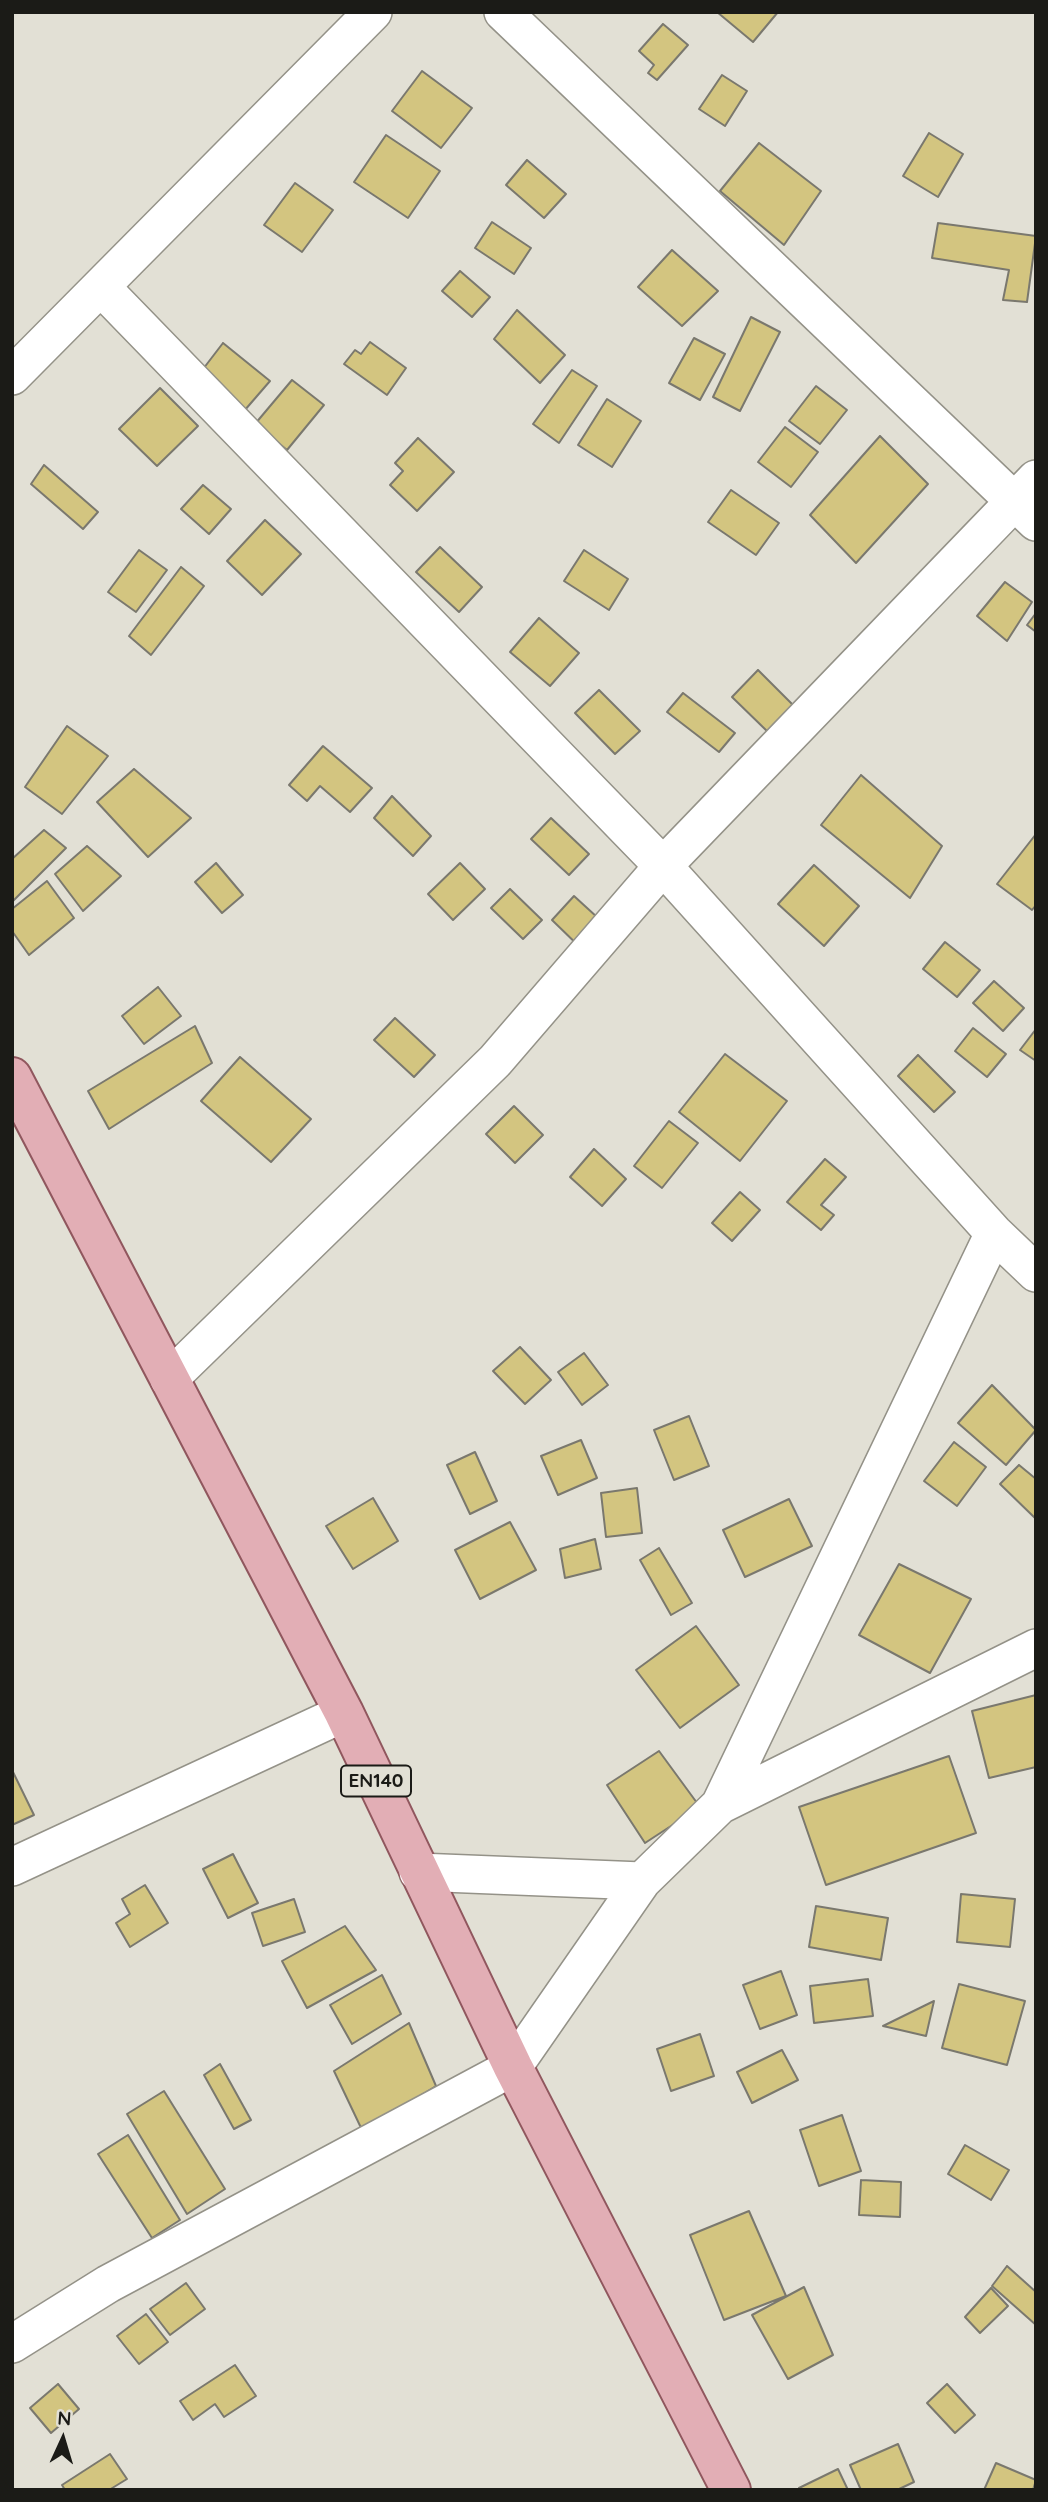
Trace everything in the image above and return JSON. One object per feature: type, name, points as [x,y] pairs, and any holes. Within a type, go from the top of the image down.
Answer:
[{"type":"main road","name":"EN140","points":[[12,1077],[344,1713],[513,2067],[731,2490]]},
{"type":"street","points":[[12,376],[373,12]]},
{"type":"street","points":[[169,1379],[495,1061],[663,866],[1029,501],[503,12]]},
{"type":"street","points":[[102,288],[663,866],[994,1233],[1036,1273]]},
{"type":"street","points":[[720,1805],[994,1233]]},
{"type":"street","points":[[12,2344],[108,2284],[513,2067],[642,1881],[720,1805],[1036,1648]]},
{"type":"street","points":[[12,1867],[344,1713]]},
{"type":"street","points":[[418,1872],[642,1881]]},
{"type":"building","points":[[717,12],[778,12],[753,42]]},
{"type":"building","points":[[663,24],[688,45],[657,80],[648,73],[654,65],[639,51]]},
{"type":"building","points":[[422,71],[472,108],[441,148],[392,111]]},
{"type":"building","points":[[722,75],[747,91],[725,126],[699,109]]},
{"type":"building","points":[[929,133],[963,154],[938,197],[903,176]]},
{"type":"building","points":[[386,135],[440,171],[408,218],[354,182]]},
{"type":"building","points":[[759,143],[821,191],[784,245],[720,191]]},
{"type":"building","points":[[527,160],[566,194],[544,218],[506,185]]},
{"type":"building","points":[[295,183],[333,210],[302,252],[264,225]]},
{"type":"building","points":[[492,222],[531,248],[514,274],[475,248]]},
{"type":"building","points":[[938,223],[1036,236],[1027,302],[1003,300],[1009,270],[932,258]]},
{"type":"building","points":[[672,250],[718,291],[682,326],[638,287]]},
{"type":"building","points":[[460,271],[490,297],[472,317],[442,291]]},
{"type":"building","points":[[517,310],[565,355],[540,383],[494,339]]},
{"type":"building","points":[[751,317],[780,332],[740,411],[713,397]]},
{"type":"building","points":[[694,338],[725,354],[700,400],[669,383]]},
{"type":"building","points":[[370,342],[406,368],[387,395],[344,364],[355,350],[361,354]]},
{"type":"building","points":[[223,343],[270,381],[238,418],[200,373]]},
{"type":"building","points":[[572,370],[597,386],[559,443],[533,424]]},
{"type":"building","points":[[292,380],[324,405],[287,450],[255,424]]},
{"type":"building","points":[[816,386],[847,410],[820,444],[789,421]]},
{"type":"building","points":[[160,388],[198,426],[157,466],[119,429]]},
{"type":"building","points":[[607,399],[641,421],[612,467],[578,445]]},
{"type":"building","points":[[785,427],[818,452],[791,487],[758,462]]},
{"type":"building","points":[[880,436],[928,484],[856,563],[810,515]]},
{"type":"building","points":[[418,438],[454,472],[417,511],[390,485],[403,471],[395,463]]},
{"type":"building","points":[[44,465],[98,512],[83,529],[31,484]]},
{"type":"building","points":[[203,485],[231,509],[209,534],[181,509]]},
{"type":"building","points":[[731,490],[779,523],[756,555],[708,522]]},
{"type":"building","points":[[265,520],[301,554],[262,595],[227,561]]},
{"type":"building","points":[[440,547],[482,587],[459,612],[416,572]]},
{"type":"building","points":[[139,550],[167,570],[136,612],[108,592]]},
{"type":"building","points":[[584,550],[628,579],[609,610],[564,581]]},
{"type":"building","points":[[181,567],[204,586],[151,655],[129,636]]},
{"type":"building","points":[[1005,582],[1032,602],[1007,641],[977,616]]},
{"type":"building","points":[[1036,613],[1036,632],[1027,625]]},
{"type":"building","points":[[539,618],[579,653],[550,686],[510,652]]},
{"type":"building","points":[[758,670],[795,707],[769,733],[732,697]]},
{"type":"building","points":[[599,690],[640,731],[615,754],[575,713]]},
{"type":"building","points":[[683,693],[735,733],[719,752],[667,712]]},
{"type":"building","points":[[67,726],[108,756],[62,814],[25,787]]},
{"type":"building","points":[[323,746],[372,788],[350,812],[320,786],[307,801],[289,785]]},
{"type":"building","points":[[134,769],[191,818],[148,857],[97,802]]},
{"type":"building","points":[[861,775],[942,846],[910,898],[821,825]]},
{"type":"building","points":[[392,796],[431,836],[413,856],[374,818]]},
{"type":"building","points":[[551,818],[589,854],[569,875],[531,839]]},
{"type":"building","points":[[44,830],[66,848],[12,902],[12,859]]},
{"type":"building","points":[[1036,834],[1036,905],[1032,910],[997,884]]},
{"type":"building","points":[[87,846],[121,876],[83,911],[55,874]]},
{"type":"building","points":[[216,863],[243,895],[222,913],[195,882]]},
{"type":"building","points":[[460,863],[485,889],[453,920],[428,894]]},
{"type":"building","points":[[814,865],[859,906],[824,946],[778,904]]},
{"type":"building","points":[[47,881],[74,918],[29,955],[12,931],[12,909]]},
{"type":"building","points":[[510,889],[542,920],[523,939],[491,908]]},
{"type":"building","points":[[574,896],[610,929],[587,954],[552,920]]},
{"type":"building","points":[[945,942],[980,970],[957,997],[923,969]]},
{"type":"building","points":[[994,981],[1024,1008],[1003,1031],[973,1003]]},
{"type":"building","points":[[158,987],[181,1016],[144,1044],[122,1016]]},
{"type":"building","points":[[395,1018],[435,1055],[414,1077],[374,1040]]},
{"type":"building","points":[[195,1026],[212,1063],[109,1129],[88,1091]]},
{"type":"building","points":[[973,1028],[1006,1054],[987,1077],[955,1051]]},
{"type":"building","points":[[1036,1029],[1036,1061],[1020,1050]]},
{"type":"building","points":[[725,1054],[787,1101],[740,1161],[679,1112]]},
{"type":"building","points":[[918,1055],[955,1092],[934,1112],[898,1076]]},
{"type":"building","points":[[240,1057],[311,1119],[271,1162],[201,1101]]},
{"type":"building","points":[[514,1106],[543,1135],[515,1163],[486,1134]]},
{"type":"building","points":[[669,1121],[698,1143],[662,1188],[634,1166]]},
{"type":"building","points":[[594,1149],[626,1179],[602,1206],[570,1177]]},
{"type":"building","points":[[825,1159],[846,1177],[821,1205],[834,1215],[821,1230],[787,1202]]},
{"type":"building","points":[[740,1192],[760,1210],[732,1241],[712,1223]]},
{"type":"building","points":[[520,1347],[551,1380],[525,1404],[493,1371]]},
{"type":"building","points":[[584,1353],[608,1385],[582,1405],[558,1372]]},
{"type":"building","points":[[992,1385],[1036,1430],[1006,1465],[958,1423]]},
{"type":"building","points":[[689,1416],[709,1466],[674,1480],[654,1430]]},
{"type":"building","points":[[581,1440],[597,1478],[558,1495],[541,1456]]},
{"type":"building","points":[[954,1442],[986,1467],[957,1506],[924,1481]]},
{"type":"building","points":[[475,1452],[497,1501],[470,1514],[447,1465]]},
{"type":"building","points":[[1019,1465],[1036,1479],[1036,1519],[1000,1484]]},
{"type":"building","points":[[637,1488],[642,1533],[606,1537],[601,1493]]},
{"type":"building","points":[[373,1498],[398,1541],[353,1569],[326,1526]]},
{"type":"building","points":[[789,1499],[812,1546],[745,1577],[723,1530]]},
{"type":"building","points":[[510,1522],[536,1570],[480,1599],[455,1550]]},
{"type":"building","points":[[595,1539],[601,1569],[565,1578],[560,1549]]},
{"type":"building","points":[[659,1548],[692,1603],[671,1615],[640,1560]]},
{"type":"building","points":[[899,1564],[971,1599],[930,1673],[859,1635]]},
{"type":"building","points":[[696,1626],[739,1685],[680,1728],[636,1670]]},
{"type":"building","points":[[1036,1695],[1036,1767],[989,1778],[972,1711]]},
{"type":"building","points":[[659,1751],[700,1807],[645,1843],[607,1785]]},
{"type":"building","points":[[949,1756],[976,1833],[826,1885],[799,1807]]},
{"type":"building","points":[[12,1770],[34,1815],[12,1825]]},
{"type":"building","points":[[233,1854],[258,1903],[228,1918],[203,1869]]},
{"type":"building","points":[[145,1885],[168,1923],[130,1947],[116,1923],[130,1914],[122,1899]]},
{"type":"building","points":[[961,1894],[1015,1899],[1010,1947],[957,1942]]},
{"type":"building","points":[[294,1899],[305,1932],[263,1946],[252,1913]]},
{"type":"building","points":[[816,1906],[888,1918],[881,1960],[809,1947]]},
{"type":"building","points":[[345,1926],[376,1970],[307,2008],[282,1961]]},
{"type":"building","points":[[781,1971],[797,2015],[760,2029],[743,1985]]},
{"type":"building","points":[[382,1975],[401,2014],[352,2044],[330,2005]]},
{"type":"building","points":[[868,1979],[873,2016],[814,2023],[810,1986]]},
{"type":"building","points":[[959,1984],[1025,2001],[1007,2065],[942,2048]]},
{"type":"building","points":[[934,2001],[926,2036],[883,2026]]},
{"type":"building","points":[[409,2023],[436,2086],[363,2132],[334,2071]]},
{"type":"building","points":[[700,2034],[714,2076],[671,2091],[657,2049]]},
{"type":"building","points":[[782,2050],[798,2080],[752,2103],[737,2072]]},
{"type":"building","points":[[220,2064],[251,2120],[234,2129],[204,2075]]},
{"type":"building","points":[[164,2091],[225,2189],[187,2214],[127,2114]]},
{"type":"building","points":[[842,2115],[861,2171],[819,2186],[800,2130]]},
{"type":"building","points":[[128,2135],[180,2220],[152,2238],[98,2154]]},
{"type":"building","points":[[965,2145],[1009,2170],[991,2200],[948,2174]]},
{"type":"building","points":[[861,2180],[901,2182],[900,2217],[859,2215]]},
{"type":"building","points":[[749,2211],[786,2296],[724,2320],[690,2235]]},
{"type":"building","points":[[1007,2266],[1036,2292],[1036,2325],[992,2286]]},
{"type":"building","points":[[186,2283],[205,2309],[170,2335],[150,2309]]},
{"type":"building","points":[[804,2287],[833,2355],[788,2379],[752,2315]]},
{"type":"building","points":[[991,2288],[1008,2306],[980,2333],[965,2317]]},
{"type":"building","points":[[146,2314],[168,2342],[139,2364],[117,2336]]},
{"type":"building","points":[[235,2365],[256,2396],[224,2417],[215,2404],[193,2420],[180,2401]]},
{"type":"building","points":[[58,2384],[79,2409],[51,2433],[30,2408]]},
{"type":"building","points":[[947,2384],[975,2415],[955,2433],[927,2403]]},
{"type":"building","points":[[898,2444],[914,2482],[897,2490],[861,2490],[850,2465]]},
{"type":"building","points":[[110,2454],[127,2479],[109,2490],[65,2490],[62,2485]]},
{"type":"building","points":[[996,2463],[1036,2480],[1033,2490],[984,2490]]},
{"type":"building","points":[[838,2469],[848,2490],[800,2490],[799,2488]]}]
